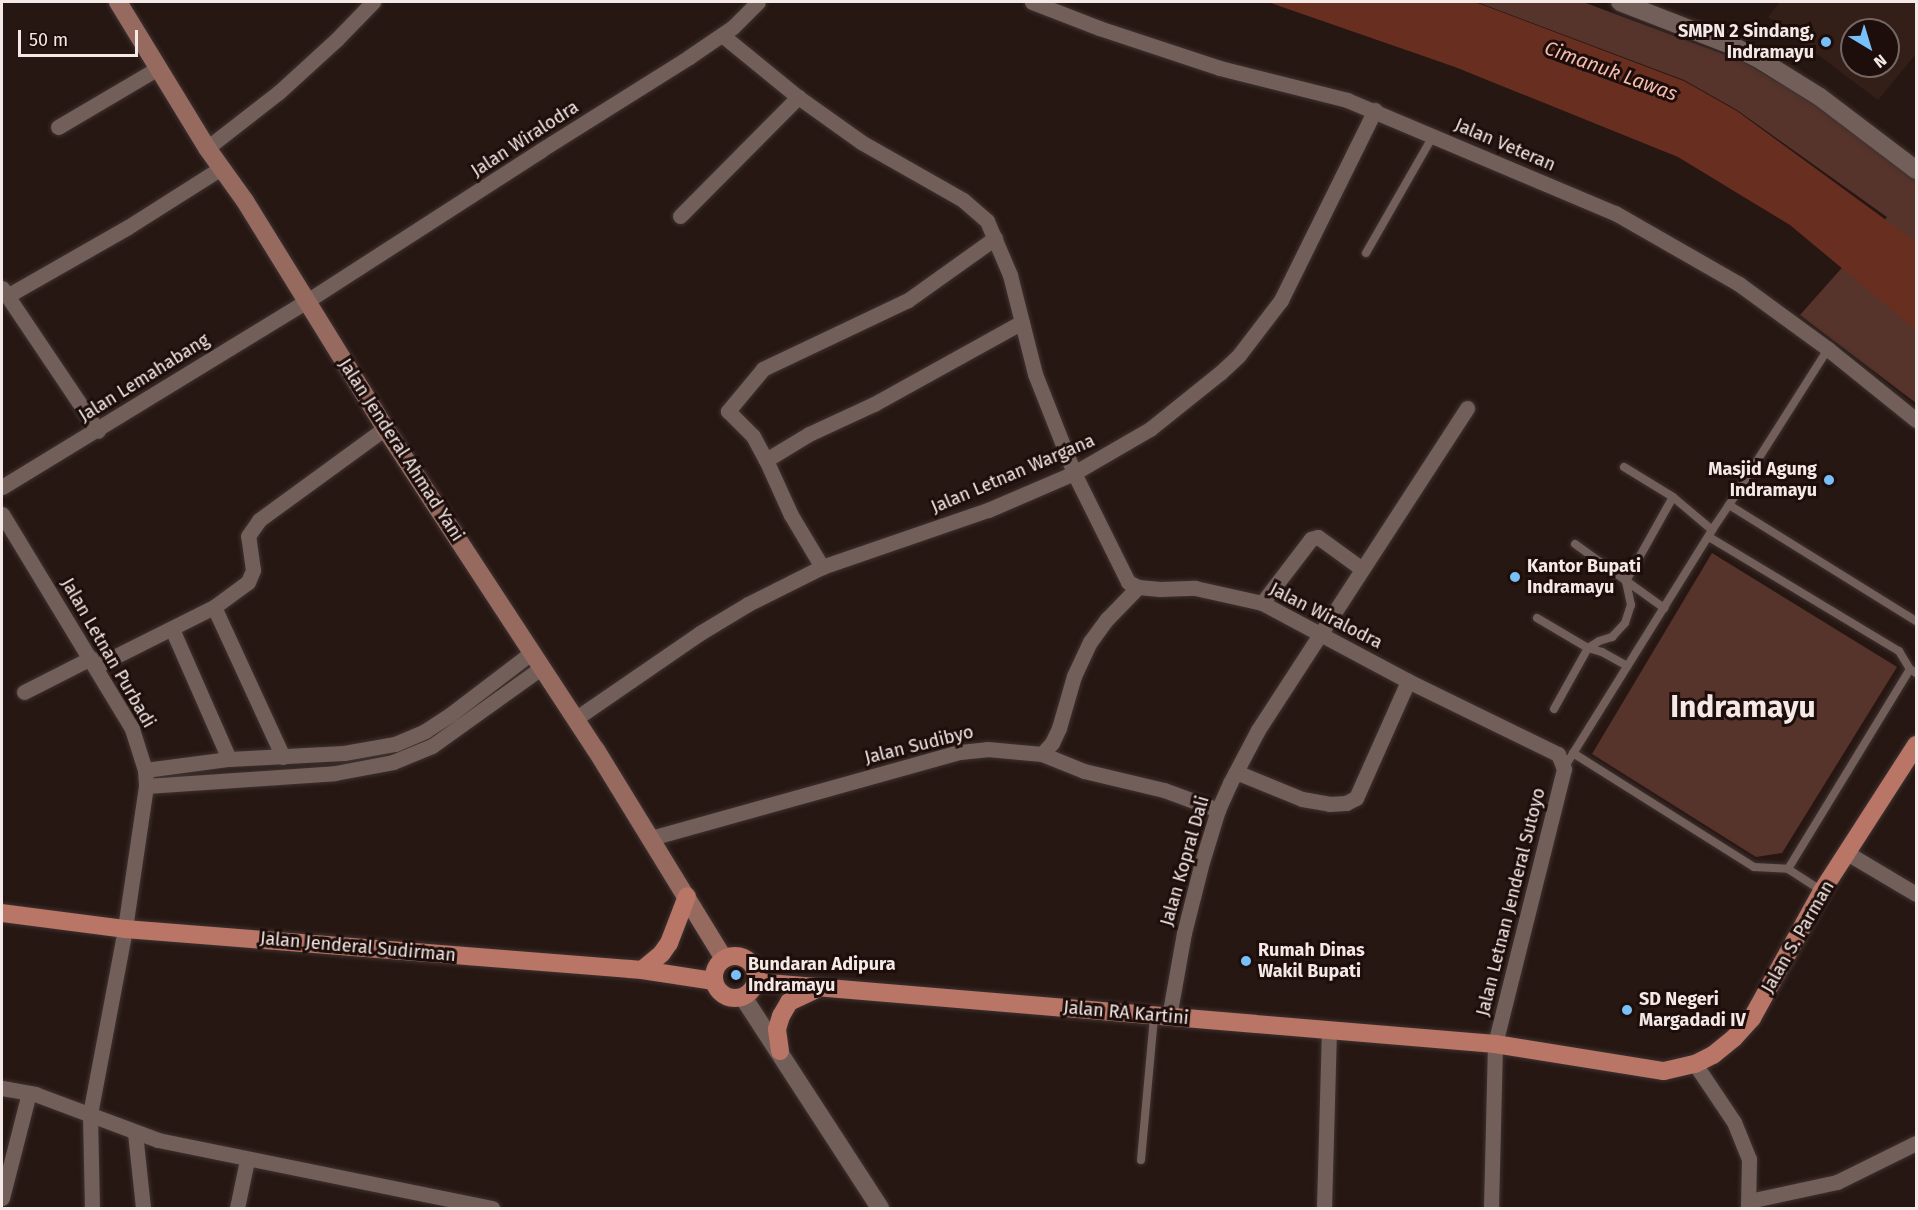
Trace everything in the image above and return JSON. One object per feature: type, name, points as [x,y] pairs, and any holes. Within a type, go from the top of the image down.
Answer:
[{"type":"main road","name":"Jalan Jenderal Ahmad Yani","points":[[118,2],[207,148],[245,201],[385,428],[651,838],[724,959]]},
{"type":"main road","name":"Jalan S. Parman","points":[[1495,1044],[1664,1071],[1695,1064],[1713,1055],[1734,1038],[1752,1018],[1822,891],[1917,744]]},
{"type":"main road","points":[[642,970],[662,953],[669,943],[687,896]]},
{"type":"main road","name":"Jalan Jenderal Sudirman","points":[[2,913],[125,928],[642,970],[714,981]]},
{"type":"main road","points":[[739,956],[746,959],[756,973],[754,988],[743,997],[734,999],[718,990],[714,981],[717,966],[724,959],[739,956]]},
{"type":"main road","name":"Jalan RA Kartini","points":[[756,982],[1495,1044]]},
{"type":"main road","points":[[780,1051],[777,1029],[789,1002],[822,987]]},
{"type":"street","points":[[207,148],[279,92],[337,39],[373,2]]},
{"type":"street","name":"Jalan Wiralodra","points":[[307,302],[722,35],[758,2]]},
{"type":"street","name":"Jalan Veteran","points":[[1032,2],[1099,28],[1220,69],[1294,86],[1375,110],[1615,213],[1663,238],[1739,284],[1828,349],[1917,420]]},
{"type":"street","points":[[1620,2],[1733,46],[1762,61],[1820,97],[1917,170]]},
{"type":"street","points":[[722,35],[798,97],[898,166],[976,209],[987,221],[995,238],[1010,275],[1035,374],[1074,473],[1120,570],[1128,582],[1138,587],[1107,619],[1090,642],[1074,676],[1052,743],[1042,754]]},
{"type":"street","points":[[58,127],[158,68]]},
{"type":"street","points":[[680,216],[798,97]]},
{"type":"street","name":"Jalan Letnan Wargana","points":[[575,719],[700,633],[748,604],[822,567],[969,517],[1074,473],[1150,429],[1239,355],[1281,300],[1375,110]]},
{"type":"street","points":[[98,430],[4,292],[128,227],[221,168]]},
{"type":"street","points":[[822,567],[791,515],[753,436],[728,411],[758,374],[768,366],[874,319],[908,300],[995,238]]},
{"type":"street","name":"Jalan Lemahabang","points":[[2,487],[307,302]]},
{"type":"street","points":[[766,460],[809,434],[874,404],[1022,322]]},
{"type":"street","name":"Jalan Kopral Dali","points":[[1162,1016],[1218,810],[1236,772],[1258,730],[1467,408]]},
{"type":"street","points":[[24,692],[172,629],[214,607],[248,582],[251,575],[249,536],[259,520],[385,428]]},
{"type":"street","name":"Jalan Letnan Purbadi","points":[[2,514],[94,662],[135,735],[145,770],[146,786],[94,1116],[93,1209]]},
{"type":"street","points":[[1262,603],[1311,539],[1318,537],[1362,569]]},
{"type":"street","name":"Jalan Wiralodra","points":[[1138,587],[1195,588],[1262,603],[1408,681],[1553,750],[1562,760],[1564,769]]},
{"type":"street","points":[[214,607],[283,757]]},
{"type":"street","points":[[172,629],[229,759]]},
{"type":"street","points":[[145,770],[229,759],[283,757],[376,748],[411,739],[536,660]]},
{"type":"street","points":[[146,786],[335,773],[368,769],[393,762],[432,746],[536,660]]},
{"type":"street","points":[[1236,772],[1302,800],[1329,804],[1346,803],[1356,798],[1408,681]]},
{"type":"street","name":"Jalan Sudibyo","points":[[651,838],[960,752],[987,749],[1042,754],[1084,771],[1164,790],[1218,810]]},
{"type":"street","name":"Jalan Letnan Jenderal Sutoyo","points":[[1491,1209],[1495,1044],[1564,769]]},
{"type":"street","points":[[1847,853],[1917,894]]},
{"type":"street","points":[[743,997],[880,1209]]},
{"type":"street","points":[[1324,1209],[1329,1030]]},
{"type":"street","points":[[1695,1064],[1734,1122],[1749,1158],[1748,1205],[1837,1182],[1917,1143]]},
{"type":"street","points":[[2,1088],[29,1092],[135,1133],[247,1160],[492,1209]]},
{"type":"street","points":[[2,1197],[29,1092]]},
{"type":"street","points":[[135,1133],[143,1209]]},
{"type":"street","points":[[237,1209],[247,1160]]},
{"type":"lane","points":[[1366,253],[1433,136]]},
{"type":"lane","points":[[1564,769],[1828,349]]},
{"type":"lane","points":[[1624,467],[1673,497],[1711,534],[1899,651],[1913,671],[1788,869]]},
{"type":"lane","points":[[1554,710],[1588,648],[1612,637],[1625,623],[1631,605],[1626,581],[1673,497]]},
{"type":"lane","points":[[1729,505],[1917,621]]},
{"type":"lane","points":[[1575,544],[1664,608]]},
{"type":"lane","points":[[1537,618],[1588,648],[1602,652],[1627,666]]},
{"type":"lane","points":[[1573,753],[1754,867],[1788,869],[1822,891]]},
{"type":"lane","points":[[1141,1160],[1162,1016]]},
{"type":"shaded area","points":[[1477,2],[1583,2],[1742,61],[1814,103],[1916,180],[1916,403],[1800,315],[1887,217],[1737,110],[1684,80]]},
{"type":"shaded area","name":"SMPN 2 Sindang, Indramayu","points":[[1780,2],[1916,2],[1916,54],[1900,73],[1900,18],[1840,18],[1840,71],[1768,17]]},
{"type":"shaded area","name":"SMPN 2 Sindang, Indramayu","points":[[1849,78],[1896,78],[1878,100]]},
{"type":"shaded area","points":[[1712,553],[1897,667],[1782,853],[1756,857],[1592,754]]},
{"type":"water","name":"Cimanuk Lawas","points":[[1268,2],[1475,2],[1684,81],[1737,111],[1916,242],[1916,330],[1790,225],[1678,157],[1455,67]]},
{"type":"place","name":"SMPN 2 Sindang, Indramayu","points":[[1826,42]]},
{"type":"place","name":"Masjid Agung Indramayu","points":[[1829,480]]},
{"type":"place","name":"Kantor Bupati Indramayu","points":[[1515,577]]},
{"type":"place","name":"Rumah Dinas Wakil Bupati","points":[[1246,961]]},
{"type":"place","name":"Bundaran Adipura Indramayu","points":[[736,975]]},
{"type":"place","name":"SD Negeri Margadadi IV","points":[[1627,1010]]},
{"type":"district","name":"Indramayu","points":[[1743,707]]}]
